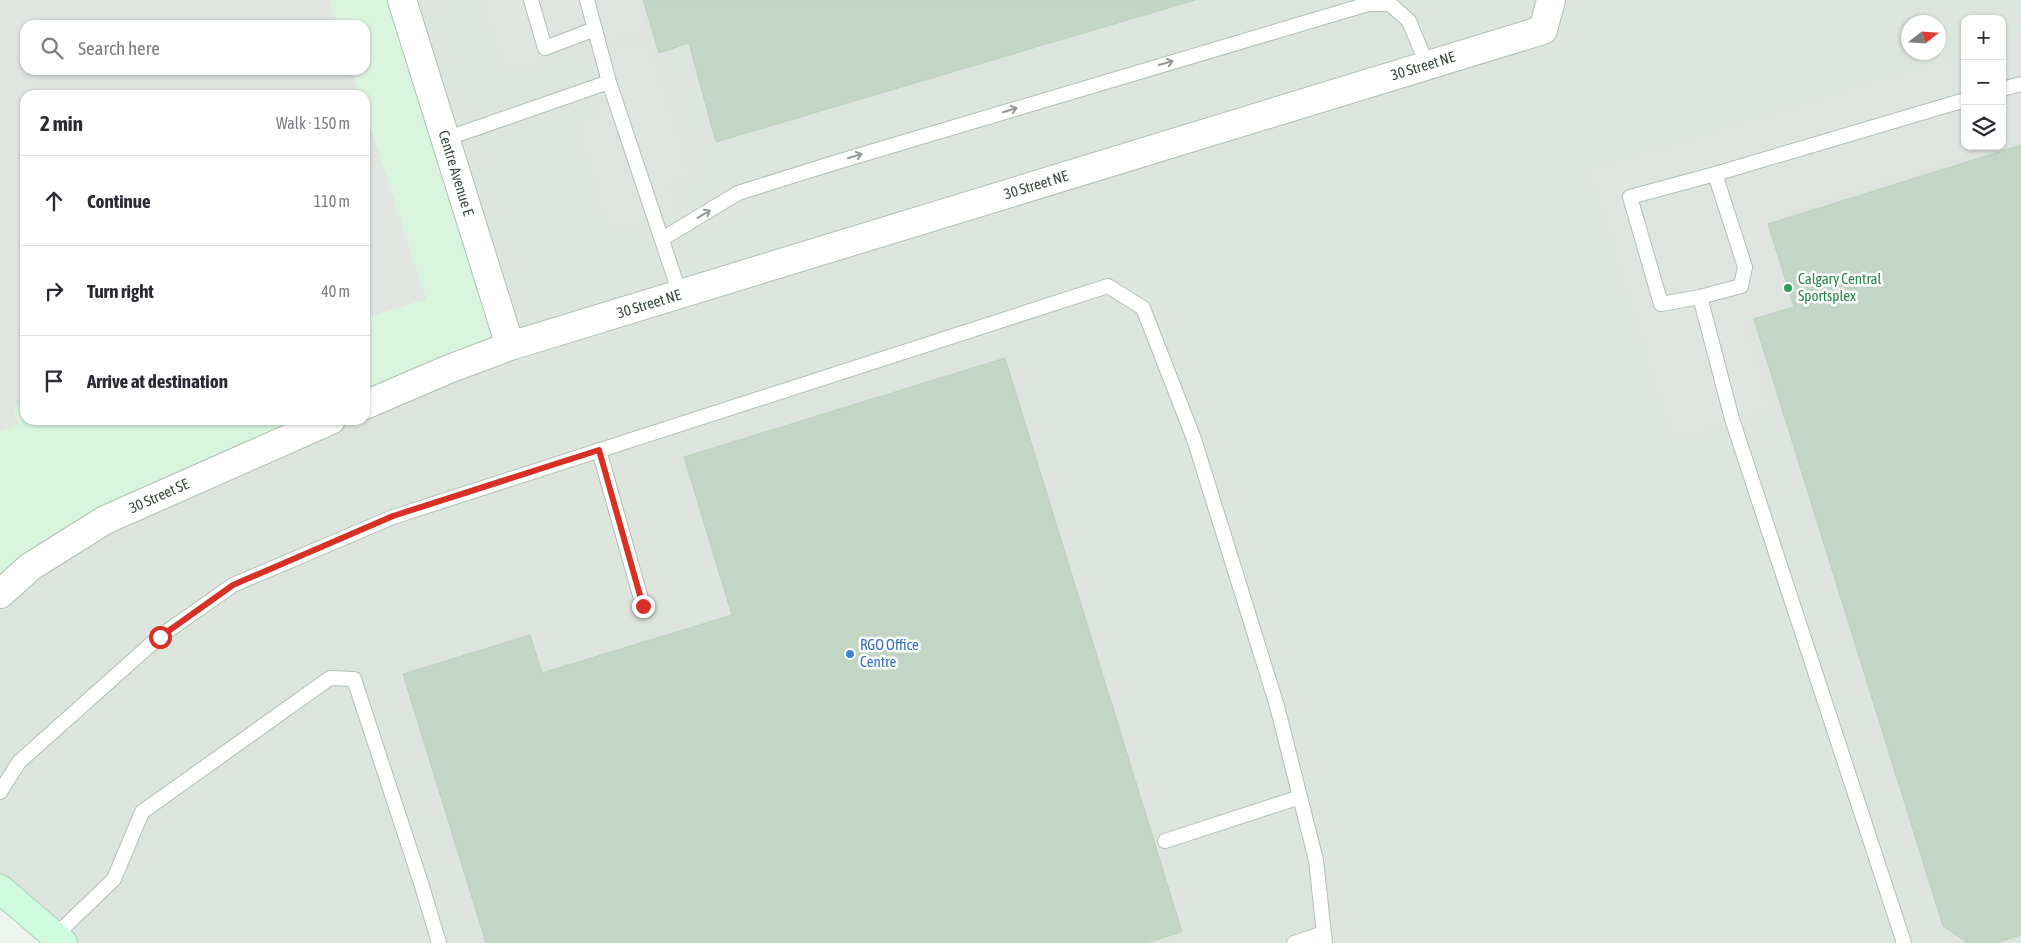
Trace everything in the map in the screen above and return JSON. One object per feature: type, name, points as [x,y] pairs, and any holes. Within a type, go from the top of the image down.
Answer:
[{"type":"street","name":"Centre Avenue E","points":[[402,0],[510,346]]},
{"type":"street","name":"30 Street NE","points":[[510,346],[1543,30],[1549,5]]},
{"type":"street","points":[[370,403],[449,369],[510,346]]},
{"type":"street","name":"30 Street SE","points":[[0,594],[30,567],[105,520],[320,425]]},
{"type":"street","points":[[0,889],[59,939]]},
{"type":"lane","points":[[531,0],[545,48],[595,29]]},
{"type":"lane","points":[[587,0],[609,82],[680,294]]},
{"type":"lane","points":[[662,239],[738,193],[885,147],[1368,4],[1390,4],[1409,21],[1427,65]]},
{"type":"lane","points":[[445,139],[609,82]]},
{"type":"lane","points":[[2006,88],[2021,84]]},
{"type":"lane","points":[[1715,174],[1745,267],[1741,286],[1700,297],[1661,304],[1630,197],[1715,174],[1961,101]]},
{"type":"lane","points":[[0,792],[19,762],[152,644],[233,585],[393,516],[1108,286],[1143,308],[1194,439],[1277,706],[1316,860],[1325,938],[1294,943]]},
{"type":"lane","points":[[1700,297],[1732,419],[1904,943]]},
{"type":"lane","points":[[599,450],[643,606]]},
{"type":"lane","points":[[59,939],[114,878],[142,812],[330,678],[354,679],[422,882],[439,943]]},
{"type":"lane","points":[[1166,841],[1300,797]]},
{"type":"shaded area","points":[[0,0],[402,0],[510,346],[370,403],[370,90],[20,90],[20,425],[321,425],[0,594]]},
{"type":"shaded area","points":[[0,0],[330,0],[336,20],[20,20],[20,75],[354,75],[358,90],[20,90],[20,404],[14,407],[19,425],[0,431]]},
{"type":"shaded area","points":[[402,0],[2021,0],[2021,943],[63,943],[0,889],[0,594],[30,567],[321,425],[370,425],[370,403],[509,346]]},
{"type":"shaded area","points":[[497,0],[637,0],[645,27],[604,39],[609,55],[646,44],[687,176],[665,182],[673,210],[612,229],[580,125],[607,116],[585,43],[507,67],[487,3]]},
{"type":"shaded area","points":[[2021,39],[2021,137],[2006,142],[2006,60],[2006,44]]},
{"type":"shaded area","points":[[1961,58],[1961,150],[1978,150],[1763,217],[1791,306],[1740,322],[1767,408],[1675,436],[1593,172]]},
{"type":"shaded area","points":[[370,125],[426,299],[370,316]]},
{"type":"building","points":[[643,0],[1195,0],[716,142],[689,43],[659,53]]},
{"type":"building","points":[[2021,145],[2021,935],[1995,943],[1968,943],[1943,926],[1754,319],[1794,307],[1768,224]]},
{"type":"building","name":"RGO Office Centre","points":[[1005,358],[1182,932],[1146,943],[486,943],[403,674],[530,635],[542,673],[732,615],[684,457]]},
{"type":"place","name":"Calgary Central Sportsplex","points":[[1788,288]]},
{"type":"place","name":"RGO Office Centre","points":[[850,654]]},
{"type":"route","points":[[160,637],[233,585],[393,516],[599,450],[643,606]]}]
